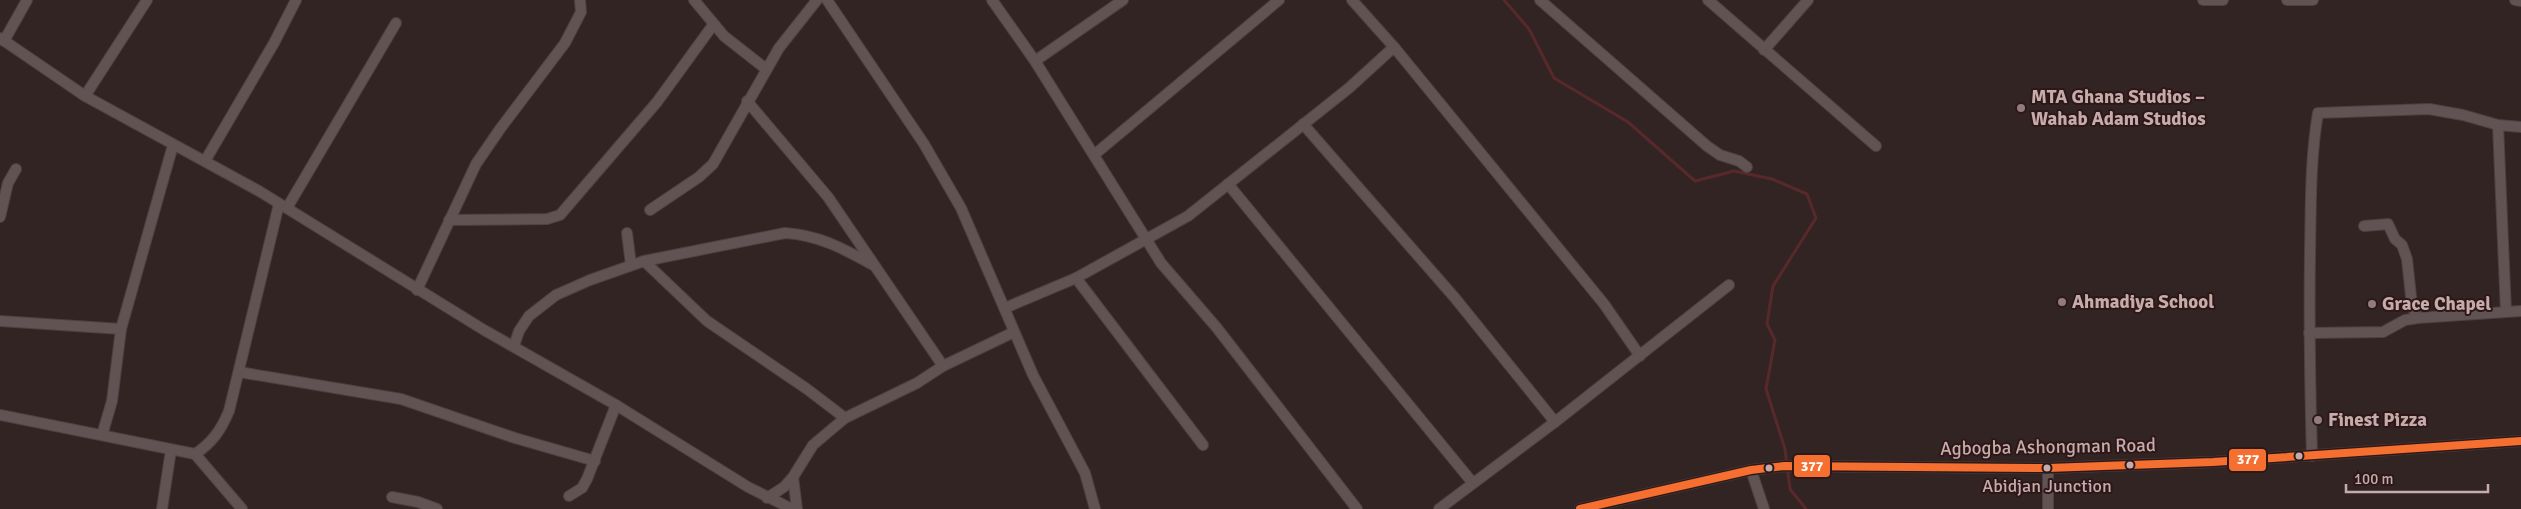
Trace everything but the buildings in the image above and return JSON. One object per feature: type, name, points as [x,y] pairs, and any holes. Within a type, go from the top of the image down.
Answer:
[{"type":"street","points":[[27,0],[2,39],[85,96],[283,206],[417,290],[616,405],[767,498],[792,509]]},
{"type":"street","points":[[85,96],[146,0]]},
{"type":"street","points":[[205,161],[274,43],[296,0]]},
{"type":"street","points":[[417,290],[476,164],[576,26],[581,12],[580,0]]},
{"type":"street","points":[[694,0],[713,25],[766,69]]},
{"type":"street","points":[[650,210],[699,177],[713,164],[766,69],[817,0]]},
{"type":"street","points":[[827,0],[937,165],[961,208],[1014,332],[1053,416],[1082,466],[1095,509]]},
{"type":"street","points":[[992,0],[1035,61],[1161,263],[1217,328],[1357,509]]},
{"type":"street","points":[[1035,61],[1123,0]]},
{"type":"street","points":[[1094,154],[1279,0]]},
{"type":"street","points":[[1352,0],[1394,47],[1604,304],[1640,356]]},
{"type":"street","points":[[1540,0],[1707,146],[1720,155],[1739,161],[1747,167]]},
{"type":"street","points":[[1708,0],[1876,146]]},
{"type":"street","points":[[1764,50],[1808,0]]},
{"type":"street","points":[[2203,0],[2223,0]]},
{"type":"street","points":[[2287,0],[2313,0]]},
{"type":"street","points":[[2515,0],[2521,1]]},
{"type":"street","points":[[195,454],[211,442],[222,426],[239,372],[283,206],[396,23]]},
{"type":"street","points":[[449,220],[547,220],[560,215],[657,102],[713,25]]},
{"type":"street","points":[[1005,308],[1076,278],[1188,216],[1349,88],[1394,47]]},
{"type":"street","points":[[747,101],[828,196],[943,366]]},
{"type":"street","points":[[2312,456],[2309,333],[2312,150],[2318,113],[2429,109],[2463,115],[2498,125],[2521,126]]},
{"type":"street","points":[[1303,124],[1454,298],[1555,422]]},
{"type":"street","points":[[2498,125],[2506,312]]},
{"type":"street","points":[[102,435],[112,401],[121,329],[174,145]]},
{"type":"street","points":[[0,217],[8,184],[16,169]]},
{"type":"street","points":[[1228,184],[1472,482]]},
{"type":"street","points":[[2364,226],[2388,224],[2395,239],[2402,245],[2407,258],[2412,306],[2418,318]]},
{"type":"street","points":[[627,233],[631,265]]},
{"type":"street","points":[[514,346],[519,331],[529,316],[556,295],[631,265],[644,262],[785,233],[806,234],[833,243],[873,265]]},
{"type":"street","points":[[644,262],[707,321],[807,389],[845,418]]},
{"type":"street","points":[[1076,278],[1203,445]]},
{"type":"street","points":[[1439,509],[1472,482],[1555,422],[1729,285]]},
{"type":"street","points":[[2309,333],[2382,332],[2392,329],[2406,320],[2418,318],[2521,311]]},
{"type":"street","points":[[0,321],[121,329]]},
{"type":"street","points":[[767,498],[784,487],[793,477],[813,445],[845,418],[917,383],[943,366],[1014,332]]},
{"type":"street","points":[[239,372],[401,399],[509,436],[595,461]]},
{"type":"street","points":[[569,496],[582,488],[595,461],[616,405]]},
{"type":"street","points":[[0,415],[195,454],[242,509]]},
{"type":"street","name":"Agbogba Ashongman Road","points":[[1580,509],[1751,470],[1784,466],[1823,464],[2048,468],[2312,456],[2521,441]]},
{"type":"street","points":[[162,509],[171,450]]},
{"type":"street","points":[[2048,468],[2048,509]]},
{"type":"street","points":[[1751,470],[1764,509]]},
{"type":"street","points":[[793,477],[797,509]]},
{"type":"street","points":[[392,497],[418,502],[437,509]]},
{"type":"waterway","points":[[1504,0],[1529,29],[1554,78],[1628,122],[1695,181],[1734,171],[1772,179],[1807,194],[1816,218],[1773,286],[1767,324],[1775,340],[1766,389],[1785,449],[1790,489],[1806,509]]},
{"type":"transit line","name":"377","points":[[1580,509],[1751,470],[1784,466],[2048,468],[2213,462],[2521,441]]},
{"type":"place","name":"MTA Ghana Studios – Wahab Adam Studios","points":[[2021,108]]},
{"type":"place","name":"Ahmadiya School","points":[[2062,302]]},
{"type":"place","name":"Grace Chapel","points":[[2372,304]]},
{"type":"place","name":"Finest Pizza","points":[[2318,420]]},
{"type":"place","name":"Abidjan Junction","points":[[2047,468]]}]
